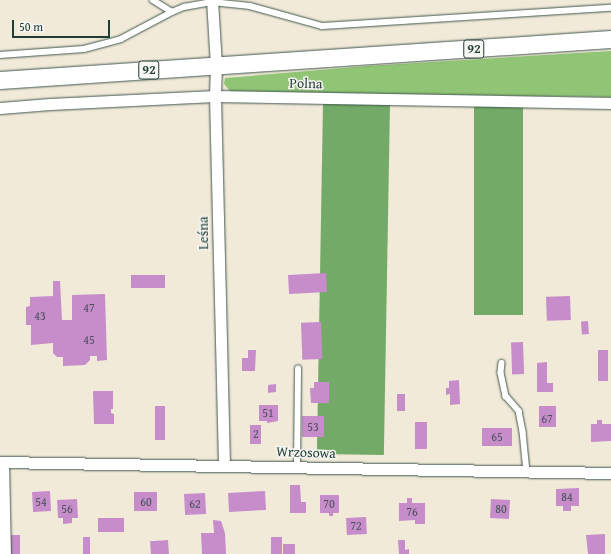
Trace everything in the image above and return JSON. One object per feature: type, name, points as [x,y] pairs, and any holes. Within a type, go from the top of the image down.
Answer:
[{"type":"main road","name":"92","points":[[0,80],[611,39]]},
{"type":"street","name":"Leśna","points":[[212,1],[216,66],[215,96],[224,465]]},
{"type":"street","name":"Polna","points":[[0,108],[50,104],[215,96],[611,103]]},
{"type":"street","name":"Wrzosowa","points":[[1,462],[224,465],[297,468],[611,474]]},
{"type":"street","points":[[1,462],[5,554]]},
{"type":"lane","points":[[153,0],[172,12]]},
{"type":"lane","points":[[0,55],[84,49],[121,39],[184,7],[212,1],[250,6],[322,26],[611,8]]},
{"type":"lane","points":[[502,363],[501,373],[506,396],[519,411],[524,432],[527,472]]},
{"type":"lane","points":[[297,468],[298,369]]},
{"type":"green space","points":[[611,51],[611,97],[231,92],[224,84],[225,78],[367,66]]},
{"type":"green space","points":[[323,103],[390,104],[384,455],[317,454]]},
{"type":"green space","points":[[474,105],[523,105],[523,315],[474,315]]},
{"type":"building","points":[[326,273],[327,292],[289,294],[288,275]]},
{"type":"building","points":[[131,275],[165,275],[165,288],[131,288]]},
{"type":"building","points":[[53,281],[60,281],[62,320],[72,320],[72,295],[105,294],[107,360],[97,361],[97,356],[90,356],[90,360],[85,365],[63,366],[63,357],[57,357],[53,353],[53,343],[31,345],[31,325],[26,325],[26,307],[30,306],[30,297],[53,296]]},
{"type":"building","points":[[570,296],[571,320],[547,321],[546,297]]},
{"type":"building","points":[[581,321],[588,321],[589,334],[582,334]]},
{"type":"building","points":[[321,322],[322,359],[302,360],[301,323]]},
{"type":"building","points":[[511,342],[523,342],[524,374],[512,374]]},
{"type":"building","points":[[248,350],[256,350],[255,371],[242,371],[242,358],[248,358]]},
{"type":"building","points":[[598,350],[608,350],[608,381],[598,381]]},
{"type":"building","points":[[547,362],[547,383],[553,383],[553,392],[537,392],[537,363]]},
{"type":"building","points":[[459,380],[460,404],[450,405],[450,394],[446,395],[446,388],[449,388],[449,381]]},
{"type":"building","points":[[314,382],[329,382],[329,403],[311,403],[310,388],[314,388]]},
{"type":"building","points":[[276,384],[276,392],[268,393],[268,385]]},
{"type":"building","points":[[93,391],[113,391],[113,409],[111,409],[111,413],[114,414],[114,424],[94,424]]},
{"type":"building","points":[[397,394],[405,394],[405,411],[397,411]]},
{"type":"building","points":[[259,405],[278,405],[278,421],[267,423],[267,421],[259,421]]},
{"type":"building","points":[[155,406],[165,406],[165,440],[155,440]]},
{"type":"building","points":[[539,406],[556,406],[556,427],[539,427]]},
{"type":"building","points":[[302,416],[324,416],[324,437],[302,437]]},
{"type":"building","points":[[597,420],[602,420],[602,424],[611,424],[611,441],[591,442],[591,424],[597,424]]},
{"type":"building","points":[[415,422],[427,422],[427,449],[415,449]]},
{"type":"building","points":[[250,425],[261,425],[261,444],[250,444]]},
{"type":"building","points":[[482,428],[512,428],[512,446],[482,446]]},
{"type":"building","points":[[290,485],[300,485],[301,502],[306,502],[306,513],[290,513]]},
{"type":"building","points":[[579,488],[579,506],[571,506],[571,511],[563,511],[563,506],[556,506],[556,489]]},
{"type":"building","points":[[50,491],[51,511],[33,512],[32,492]]},
{"type":"building","points":[[265,491],[266,510],[229,512],[228,493]]},
{"type":"building","points":[[134,492],[157,492],[157,511],[134,511]]},
{"type":"building","points":[[205,493],[206,514],[185,515],[184,494]]},
{"type":"building","points":[[320,495],[339,495],[339,513],[333,513],[333,516],[329,516],[329,513],[320,513]]},
{"type":"building","points":[[407,498],[412,498],[412,503],[425,503],[425,524],[415,524],[415,520],[399,521],[399,503],[407,503]]},
{"type":"building","points":[[77,499],[78,518],[72,518],[72,523],[63,524],[63,518],[58,518],[57,500]]},
{"type":"building","points":[[491,499],[510,500],[509,519],[490,518]]},
{"type":"building","points":[[366,517],[367,534],[347,535],[346,518]]},
{"type":"building","points":[[98,518],[124,518],[124,532],[98,532]]},
{"type":"building","points":[[213,520],[221,521],[225,533],[226,554],[202,554],[201,533],[214,533]]},
{"type":"building","points":[[605,534],[605,554],[588,554],[586,535]]},
{"type":"building","points":[[11,535],[20,535],[20,554],[11,554]]},
{"type":"building","points":[[83,537],[90,537],[90,554],[83,554]]},
{"type":"building","points":[[271,537],[282,537],[282,554],[271,554]]},
{"type":"building","points":[[168,540],[169,554],[151,554],[150,541]]},
{"type":"building","points":[[398,540],[405,540],[405,550],[409,549],[409,554],[399,554]]},
{"type":"building","points":[[283,544],[295,544],[295,554],[283,554]]}]
